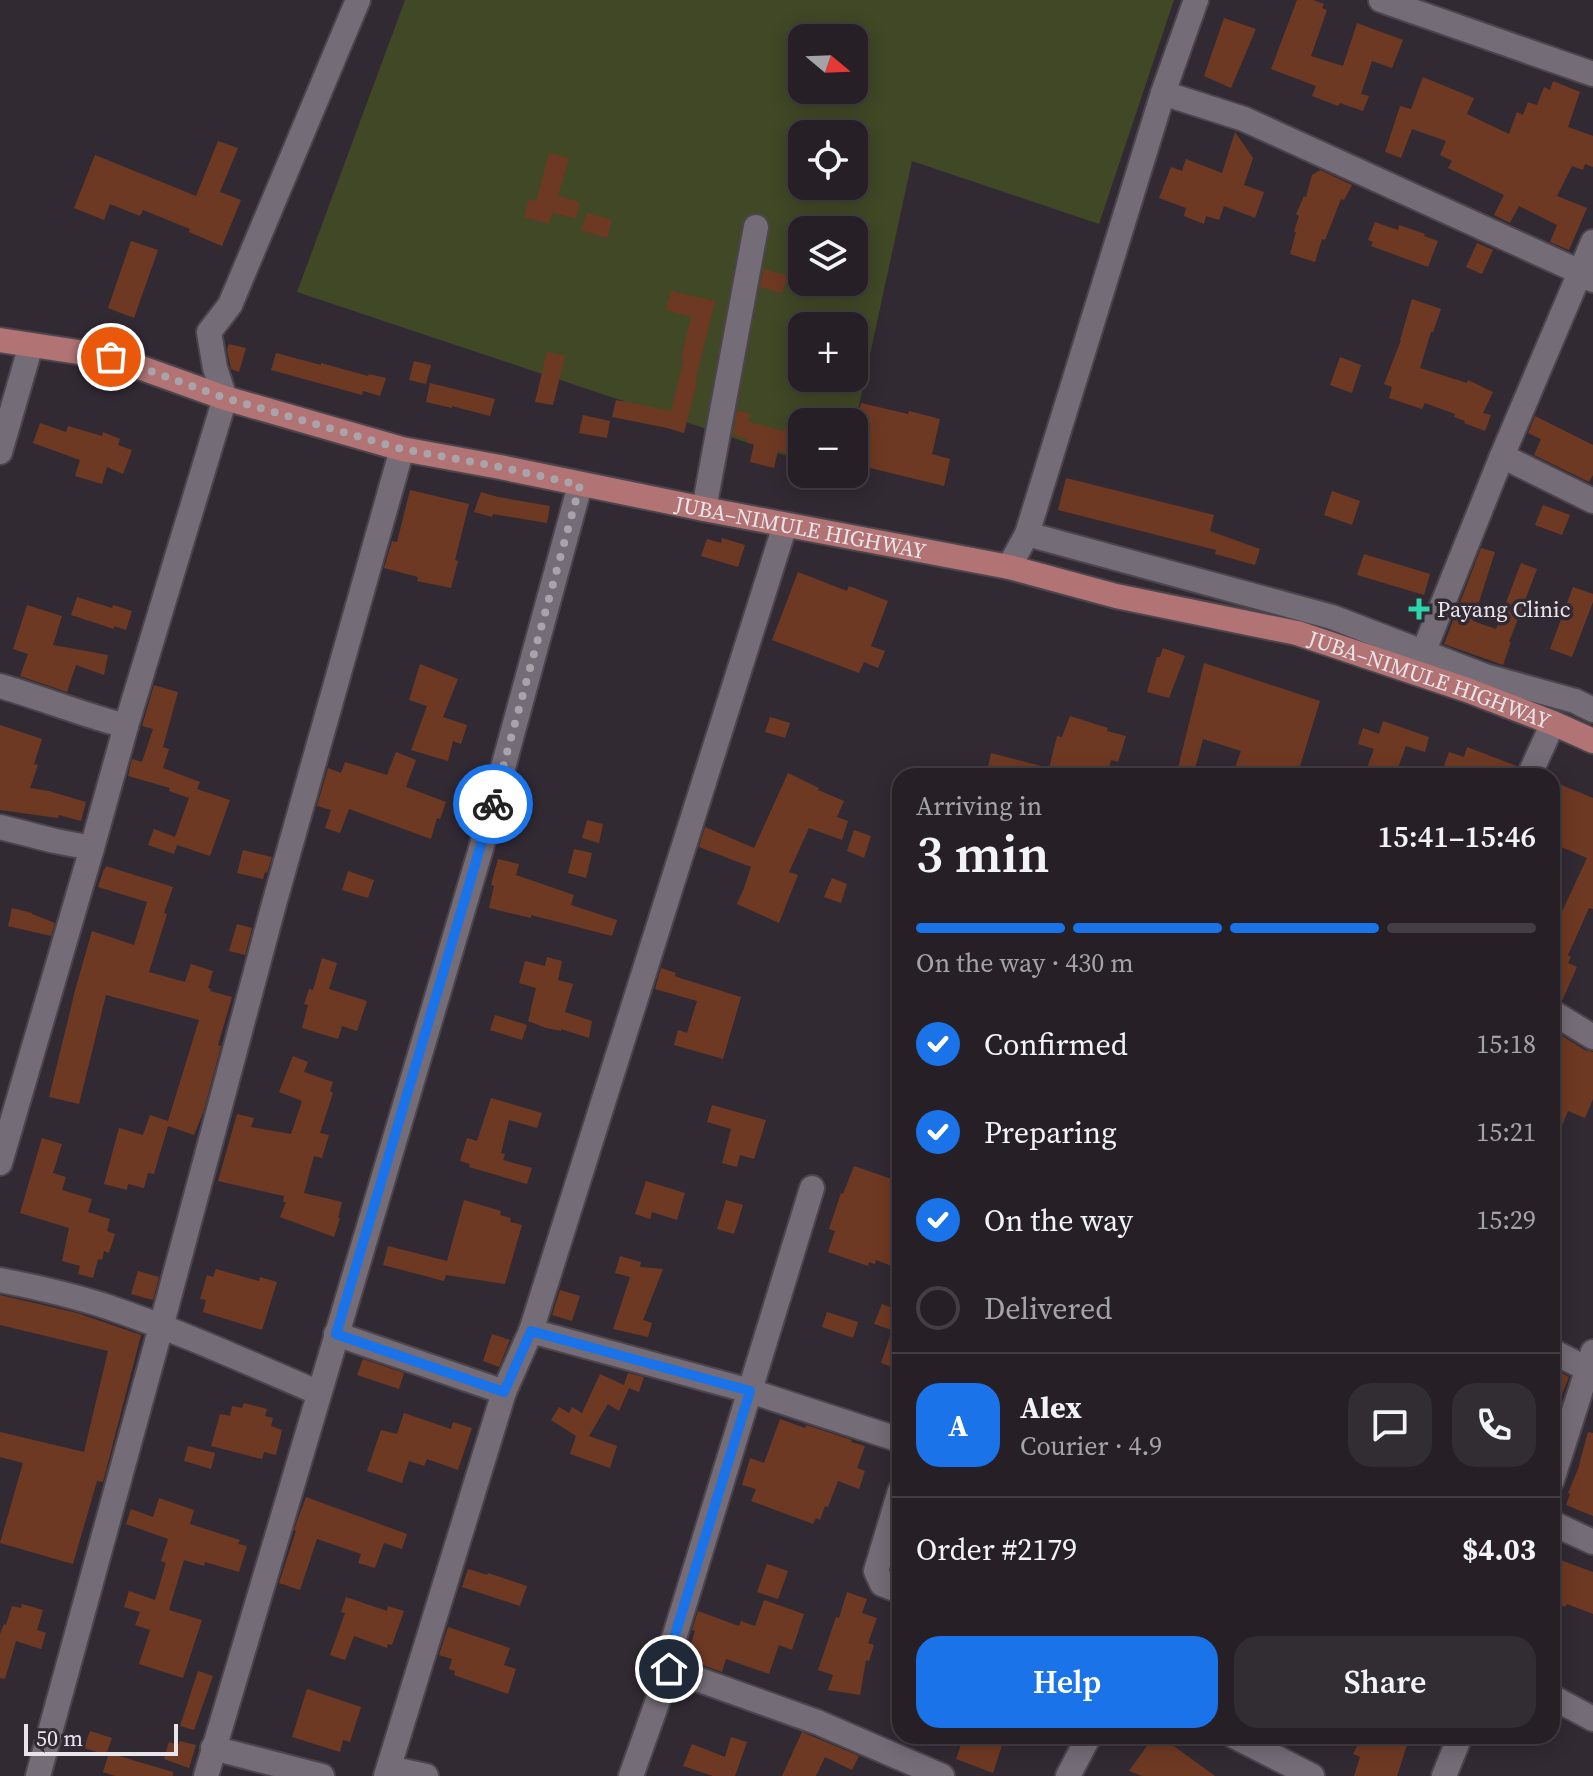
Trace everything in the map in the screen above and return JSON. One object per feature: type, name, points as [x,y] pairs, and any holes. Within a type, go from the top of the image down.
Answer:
[{"type":"main road","name":"JUBA–NIMULE HIGHWAY","points":[[0,340],[111,357],[225,398],[402,449],[1009,567],[1116,596],[1297,633],[1467,690],[1593,741]]},
{"type":"street","points":[[0,1163],[126,726],[225,398],[215,368],[209,332],[230,305],[358,0]]},
{"type":"street","points":[[1009,567],[1027,534],[1163,93],[1196,0]]},
{"type":"street","points":[[1381,0],[1593,74]]},
{"type":"street","points":[[1163,93],[1244,119],[1587,276]]},
{"type":"street","points":[[704,509],[756,227]]},
{"type":"street","points":[[1423,653],[1502,456],[1587,276],[1593,242]]},
{"type":"street","points":[[0,452],[31,345]]},
{"type":"street","points":[[38,1776],[270,919],[402,449]]},
{"type":"street","points":[[1502,456],[1593,501]]},
{"type":"street","points":[[206,1776],[480,852],[580,485]]},
{"type":"street","points":[[426,1776],[388,1772],[504,1392],[531,1331],[785,525]]},
{"type":"street","points":[[1027,534],[1332,617],[1485,676],[1575,701],[1593,710]]},
{"type":"street","points":[[0,686],[126,726]]},
{"type":"street","points":[[1533,768],[1553,723]]},
{"type":"street","points":[[0,827],[92,848]]},
{"type":"street","points":[[1560,1017],[1593,1037]]},
{"type":"street","points":[[631,1776],[669,1669],[671,1648],[812,1188]]},
{"type":"street","points":[[0,1280],[107,1306],[319,1393]]},
{"type":"street","points":[[531,1331],[750,1391],[892,1437]]},
{"type":"street","points":[[336,1334],[504,1392]]},
{"type":"street","points":[[1560,1354],[1591,1365],[1560,1456]]},
{"type":"street","points":[[892,1518],[876,1571],[882,1584],[892,1588]]},
{"type":"street","points":[[1560,1526],[1593,1540]]},
{"type":"street","points":[[669,1669],[817,1722],[942,1776]]},
{"type":"street","points":[[1560,1701],[1593,1719]]},
{"type":"street","points":[[1068,1776],[1085,1744]]},
{"type":"street","points":[[1250,1744],[1312,1776]]},
{"type":"street","points":[[1444,1776],[1457,1744]]},
{"type":"street","points":[[213,1748],[322,1776]]},
{"type":"green space","points":[[405,0],[1174,0],[1099,224],[912,161],[868,364],[868,312],[788,312],[788,392],[862,392],[858,408],[788,408],[788,456],[297,292]]},
{"type":"building","points":[[1297,0],[1313,0],[1324,4],[1322,8],[1327,10],[1311,56],[1343,66],[1357,23],[1403,40],[1392,68],[1372,61],[1361,94],[1369,96],[1363,111],[1312,96],[1316,86],[1271,69]]},
{"type":"building","points":[[1224,18],[1256,29],[1231,88],[1204,76]]},
{"type":"building","points":[[1423,77],[1474,98],[1467,114],[1509,134],[1517,112],[1523,115],[1528,102],[1537,105],[1544,87],[1550,90],[1553,81],[1580,92],[1568,127],[1593,136],[1593,167],[1585,164],[1583,170],[1572,166],[1557,196],[1587,208],[1569,250],[1550,242],[1557,225],[1519,206],[1510,223],[1494,215],[1504,195],[1448,168],[1452,161],[1440,155],[1446,141],[1412,129],[1401,158],[1385,152],[1400,106],[1411,109]]},
{"type":"building","points":[[1235,132],[1253,158],[1244,185],[1264,192],[1255,218],[1224,206],[1219,220],[1206,216],[1204,224],[1184,216],[1186,208],[1159,198],[1171,167],[1182,171],[1186,159],[1222,173]]},
{"type":"building","points":[[218,141],[238,148],[220,192],[241,200],[222,246],[143,210],[140,216],[110,204],[104,220],[74,208],[95,155],[196,196]]},
{"type":"building","points":[[549,153],[569,158],[558,196],[580,202],[576,218],[552,213],[549,224],[524,217],[529,199],[536,201]]},
{"type":"building","points":[[1320,170],[1352,185],[1344,200],[1341,199],[1315,262],[1290,254],[1299,216],[1296,214],[1306,197],[1312,175]]},
{"type":"building","points":[[587,213],[612,220],[607,238],[581,230]]},
{"type":"building","points":[[1375,222],[1398,230],[1399,225],[1438,241],[1428,267],[1371,246],[1373,242],[1368,240]]},
{"type":"building","points":[[131,241],[158,250],[134,318],[108,308]]},
{"type":"building","points":[[1477,243],[1493,250],[1482,274],[1466,267]]},
{"type":"building","points":[[764,269],[788,276],[782,293],[760,287]]},
{"type":"building","points":[[671,291],[715,301],[684,433],[612,417],[616,400],[671,411],[691,317],[666,310]]},
{"type":"building","points":[[1412,299],[1441,309],[1420,368],[1467,383],[1468,380],[1493,392],[1483,413],[1491,415],[1485,431],[1464,423],[1454,417],[1455,414],[1425,403],[1422,409],[1389,398],[1392,387],[1384,384]]},
{"type":"building","points":[[229,344],[246,348],[239,372],[231,369]]},
{"type":"building","points":[[547,351],[565,356],[553,405],[535,402]]},
{"type":"building","points":[[276,353],[386,378],[380,396],[363,391],[362,395],[271,370]]},
{"type":"building","points":[[1340,357],[1361,365],[1352,393],[1330,385]]},
{"type":"building","points":[[414,361],[431,365],[426,384],[409,380]]},
{"type":"building","points":[[430,383],[495,399],[490,416],[426,402]]},
{"type":"building","points":[[861,403],[940,419],[932,454],[950,459],[944,486],[868,467],[868,408],[860,408]]},
{"type":"building","points":[[737,410],[750,414],[748,422],[784,431],[785,427],[788,428],[788,454],[778,451],[774,468],[750,462],[754,444],[733,435]]},
{"type":"building","points":[[583,415],[610,421],[607,438],[579,433]]},
{"type":"building","points":[[1535,416],[1593,445],[1593,475],[1589,482],[1534,455],[1541,439],[1528,433]]},
{"type":"building","points":[[40,423],[66,432],[68,426],[102,436],[103,432],[120,439],[118,445],[132,450],[123,474],[107,467],[102,484],[75,476],[80,460],[33,443]]},
{"type":"building","points":[[1066,478],[1214,515],[1210,531],[1260,549],[1255,565],[1215,554],[1216,550],[1058,510]]},
{"type":"building","points":[[410,490],[469,504],[451,588],[417,581],[418,577],[384,568],[392,541],[397,542]]},
{"type":"building","points":[[1332,491],[1360,501],[1352,525],[1324,515]]},
{"type":"building","points":[[481,492],[550,506],[547,523],[474,512]]},
{"type":"building","points":[[1543,505],[1570,515],[1562,535],[1535,525]]},
{"type":"building","points":[[722,538],[745,545],[738,567],[701,556],[707,539],[721,543]]},
{"type":"building","points":[[1481,548],[1495,552],[1473,621],[1496,629],[1521,563],[1537,569],[1503,665],[1444,644]]},
{"type":"building","points":[[1364,554],[1430,574],[1424,595],[1357,575]]},
{"type":"building","points":[[798,572],[847,591],[849,586],[888,601],[871,646],[885,651],[878,668],[864,662],[859,673],[772,640]]},
{"type":"building","points":[[1573,587],[1593,594],[1593,602],[1572,657],[1550,649]]},
{"type":"building","points":[[77,597],[132,611],[126,630],[71,615]]},
{"type":"building","points":[[27,605],[62,616],[53,645],[108,655],[104,675],[76,665],[67,692],[20,676],[28,654],[13,649]]},
{"type":"building","points":[[1163,648],[1185,656],[1169,698],[1147,692],[1157,657],[1160,657]]},
{"type":"building","points":[[1204,663],[1320,701],[1299,768],[1235,768],[1241,751],[1203,739],[1195,768],[1178,768]]},
{"type":"building","points":[[420,664],[458,679],[443,717],[467,725],[461,744],[453,741],[448,761],[411,750],[427,706],[409,700]]},
{"type":"building","points":[[154,685],[178,692],[163,747],[169,749],[163,768],[200,782],[197,789],[230,800],[210,856],[177,845],[174,854],[148,845],[154,829],[175,837],[189,798],[169,791],[170,788],[128,776],[132,759],[142,762],[153,729],[142,726]]},
{"type":"building","points":[[1070,716],[1126,736],[1118,762],[1111,760],[1109,768],[1049,768],[1057,736],[1062,737]]},
{"type":"building","points":[[770,717],[790,723],[785,738],[765,732]]},
{"type":"building","points":[[1383,721],[1429,737],[1425,752],[1406,746],[1398,768],[1367,768],[1374,749],[1358,744],[1363,728],[1379,734]]},
{"type":"building","points":[[0,725],[42,739],[30,788],[86,802],[81,821],[59,815],[58,818],[0,810]]},
{"type":"building","points":[[1467,747],[1517,766],[1443,768],[1449,752],[1464,757]]},
{"type":"building","points":[[396,752],[416,760],[406,787],[446,802],[431,839],[349,809],[340,833],[325,828],[331,810],[317,806],[328,768],[341,773],[345,762],[387,775]]},
{"type":"building","points":[[991,753],[1049,768],[988,768]]},
{"type":"building","points":[[788,773],[844,801],[837,817],[848,821],[842,840],[809,828],[789,872],[798,875],[779,923],[737,904],[751,867],[699,847],[705,827],[754,848]]},
{"type":"building","points":[[1560,784],[1593,798],[1593,909],[1589,908],[1568,955],[1571,957],[1568,963],[1577,967],[1562,1001],[1560,916],[1587,858],[1560,846]]},
{"type":"building","points":[[587,820],[603,824],[599,843],[582,838]]},
{"type":"building","points":[[854,830],[871,836],[864,858],[847,851]]},
{"type":"building","points":[[574,849],[592,853],[586,878],[568,873]]},
{"type":"building","points":[[243,850],[272,857],[263,879],[237,873]]},
{"type":"building","points":[[498,859],[519,864],[516,875],[574,895],[571,905],[617,920],[612,936],[531,915],[531,918],[489,908]]},
{"type":"building","points":[[106,866],[173,887],[149,972],[185,982],[191,964],[213,971],[208,988],[210,991],[232,997],[204,1110],[194,1135],[168,1126],[154,1174],[148,1173],[144,1188],[128,1184],[127,1190],[104,1184],[119,1128],[143,1135],[150,1115],[168,1121],[199,1020],[106,995],[79,1104],[49,1097],[92,931],[134,945],[147,902],[98,887]]},
{"type":"building","points":[[348,871],[374,880],[368,898],[342,890]]},
{"type":"building","points":[[832,878],[847,884],[841,903],[824,897]]},
{"type":"building","points":[[12,908],[55,923],[51,936],[8,926]]},
{"type":"building","points":[[237,924],[252,928],[245,955],[229,951]]},
{"type":"building","points":[[547,957],[562,961],[558,980],[573,984],[565,1012],[592,1021],[589,1038],[528,1021],[536,988],[519,983],[525,961],[545,966]]},
{"type":"building","points":[[322,958],[337,963],[329,989],[367,1001],[357,1031],[342,1026],[338,1039],[302,1028],[308,1005],[304,1004],[309,989],[313,990]]},
{"type":"building","points":[[661,968],[676,973],[675,976],[680,978],[741,997],[723,1059],[674,1045],[678,1030],[687,1033],[697,1001],[655,989]]},
{"type":"building","points":[[495,1015],[527,1025],[522,1040],[490,1030]]},
{"type":"building","points":[[1560,1035],[1593,1052],[1593,1099],[1585,1118],[1568,1111],[1560,1130]]},
{"type":"building","points":[[293,1056],[308,1062],[304,1072],[333,1082],[330,1091],[333,1093],[320,1133],[329,1135],[322,1158],[314,1156],[304,1193],[342,1202],[334,1237],[280,1217],[286,1202],[283,1202],[284,1196],[218,1181],[237,1114],[254,1118],[251,1127],[291,1134],[302,1101],[279,1092]]},
{"type":"building","points":[[491,1098],[542,1113],[537,1128],[509,1120],[501,1153],[505,1154],[503,1160],[532,1168],[527,1184],[469,1167],[470,1164],[460,1161],[467,1138],[477,1141]]},
{"type":"building","points":[[712,1105],[766,1120],[754,1159],[740,1155],[737,1167],[722,1163],[731,1129],[707,1122]]},
{"type":"building","points":[[42,1138],[62,1144],[53,1173],[66,1177],[62,1190],[92,1199],[88,1212],[110,1219],[107,1231],[115,1234],[109,1253],[104,1251],[102,1260],[98,1259],[93,1278],[78,1274],[80,1266],[62,1261],[69,1228],[20,1213]]},
{"type":"building","points":[[854,1166],[892,1179],[892,1266],[876,1260],[875,1264],[869,1262],[868,1266],[828,1252],[835,1231],[829,1229]]},
{"type":"building","points":[[646,1181],[685,1193],[677,1220],[652,1212],[650,1219],[635,1214]]},
{"type":"building","points":[[464,1200],[501,1211],[500,1215],[511,1218],[510,1222],[522,1225],[505,1284],[446,1275],[444,1281],[383,1265],[388,1246],[447,1261]]},
{"type":"building","points":[[726,1200],[743,1205],[734,1234],[717,1229]]},
{"type":"building","points":[[620,1256],[641,1262],[640,1267],[663,1269],[643,1320],[652,1323],[648,1337],[613,1329],[630,1277],[615,1273]]},
{"type":"building","points":[[216,1269],[259,1281],[260,1277],[277,1282],[262,1330],[203,1312],[206,1300],[200,1299],[207,1275],[213,1277]]},
{"type":"building","points":[[138,1271],[159,1277],[153,1300],[131,1294]]},
{"type":"building","points":[[560,1290],[580,1296],[572,1321],[552,1315]]},
{"type":"building","points":[[0,1295],[77,1313],[141,1335],[103,1482],[97,1481],[73,1564],[0,1543],[23,1463],[0,1457],[0,1432],[84,1452],[108,1351],[0,1325]]},
{"type":"building","points":[[882,1304],[892,1308],[892,1330],[874,1324]]},
{"type":"building","points":[[827,1312],[858,1322],[853,1338],[822,1327]]},
{"type":"building","points":[[892,1330],[892,1367],[881,1363]]},
{"type":"building","points":[[492,1334],[510,1340],[499,1367],[483,1361]]},
{"type":"building","points":[[363,1359],[404,1373],[399,1389],[357,1375]]},
{"type":"building","points":[[1560,1372],[1569,1377],[1560,1399]]},
{"type":"building","points":[[628,1373],[644,1377],[639,1392],[629,1388],[619,1411],[608,1404],[589,1436],[617,1446],[610,1468],[570,1454],[576,1436],[551,1420],[559,1407],[569,1413],[572,1407],[582,1413],[600,1374],[624,1385]]},
{"type":"building","points":[[244,1403],[267,1409],[265,1416],[273,1418],[271,1426],[282,1430],[276,1455],[264,1452],[262,1459],[211,1446],[220,1414],[230,1416],[232,1406],[242,1408]]},
{"type":"building","points":[[404,1413],[451,1429],[453,1422],[472,1428],[458,1470],[427,1459],[424,1466],[409,1461],[402,1483],[367,1471],[381,1430],[397,1434]]},
{"type":"building","points":[[780,1419],[865,1446],[857,1468],[865,1471],[859,1489],[838,1481],[828,1507],[825,1506],[820,1520],[816,1518],[813,1524],[751,1501],[756,1489],[742,1485],[750,1458],[764,1463]]},
{"type":"building","points":[[1588,1432],[1593,1433],[1593,1516],[1566,1505]]},
{"type":"building","points":[[188,1446],[215,1453],[211,1469],[184,1461]]},
{"type":"building","points":[[306,1497],[407,1534],[402,1549],[384,1543],[375,1568],[358,1563],[361,1554],[317,1539],[300,1590],[279,1583]]},
{"type":"building","points":[[159,1498],[194,1510],[190,1524],[240,1540],[238,1544],[247,1546],[239,1572],[205,1562],[204,1566],[184,1560],[169,1610],[202,1620],[183,1678],[139,1664],[150,1630],[135,1625],[140,1612],[124,1607],[129,1591],[155,1600],[166,1563],[161,1561],[168,1539],[126,1524],[131,1509],[153,1517]]},
{"type":"building","points":[[1560,1560],[1593,1572],[1593,1614],[1567,1604],[1565,1607],[1560,1605]]},
{"type":"building","points":[[767,1564],[788,1571],[778,1599],[757,1592]]},
{"type":"building","points":[[468,1569],[527,1586],[520,1606],[462,1587]]},
{"type":"building","points":[[847,1592],[867,1599],[862,1613],[877,1618],[868,1643],[874,1645],[869,1661],[866,1660],[860,1695],[828,1690],[833,1675],[818,1670]]},
{"type":"building","points":[[346,1597],[387,1611],[388,1606],[404,1611],[392,1645],[388,1644],[387,1648],[354,1636],[345,1660],[330,1655],[345,1613],[341,1612]]},
{"type":"building","points":[[764,1600],[804,1614],[792,1650],[779,1645],[769,1674],[726,1659],[722,1672],[686,1659],[698,1611],[739,1626],[741,1621],[755,1626]]},
{"type":"building","points":[[22,1604],[43,1610],[37,1630],[46,1633],[41,1649],[16,1641],[5,1679],[0,1678],[0,1634],[12,1606],[21,1608]]},
{"type":"building","points":[[448,1627],[510,1648],[504,1665],[516,1669],[508,1694],[454,1675],[455,1671],[449,1669],[452,1659],[439,1655]]},
{"type":"building","points":[[198,1671],[213,1676],[194,1730],[180,1726]]},
{"type":"building","points":[[307,1689],[361,1707],[350,1742],[343,1740],[340,1752],[292,1737]]},
{"type":"building","points":[[90,1731],[112,1738],[106,1755],[84,1748]]},
{"type":"building","points":[[802,1732],[859,1756],[852,1770],[825,1757],[816,1776],[782,1776]]},
{"type":"building","points":[[731,1737],[747,1742],[735,1776],[713,1776],[683,1766],[692,1744],[725,1757]]},
{"type":"building","points":[[180,1741],[196,1745],[189,1768],[164,1759],[169,1742],[178,1745]]},
{"type":"building","points":[[961,1744],[1002,1744],[993,1773],[956,1759]]},
{"type":"building","points":[[1148,1744],[1171,1744],[1215,1776],[1142,1776],[1129,1771]]},
{"type":"building","points":[[1358,1744],[1407,1744],[1397,1776],[1354,1776],[1360,1757],[1353,1754]]},
{"type":"building","points":[[109,1753],[173,1772],[173,1776],[115,1776],[103,1772]]},
{"type":"way so far","points":[[111,357],[225,398],[402,449],[580,485],[493,804]]},
{"type":"place","name":"Payang Clinic","points":[[1419,609]]},
{"type":"route","points":[[493,804],[336,1334],[504,1392],[531,1331],[750,1391],[671,1648],[669,1669]]}]
